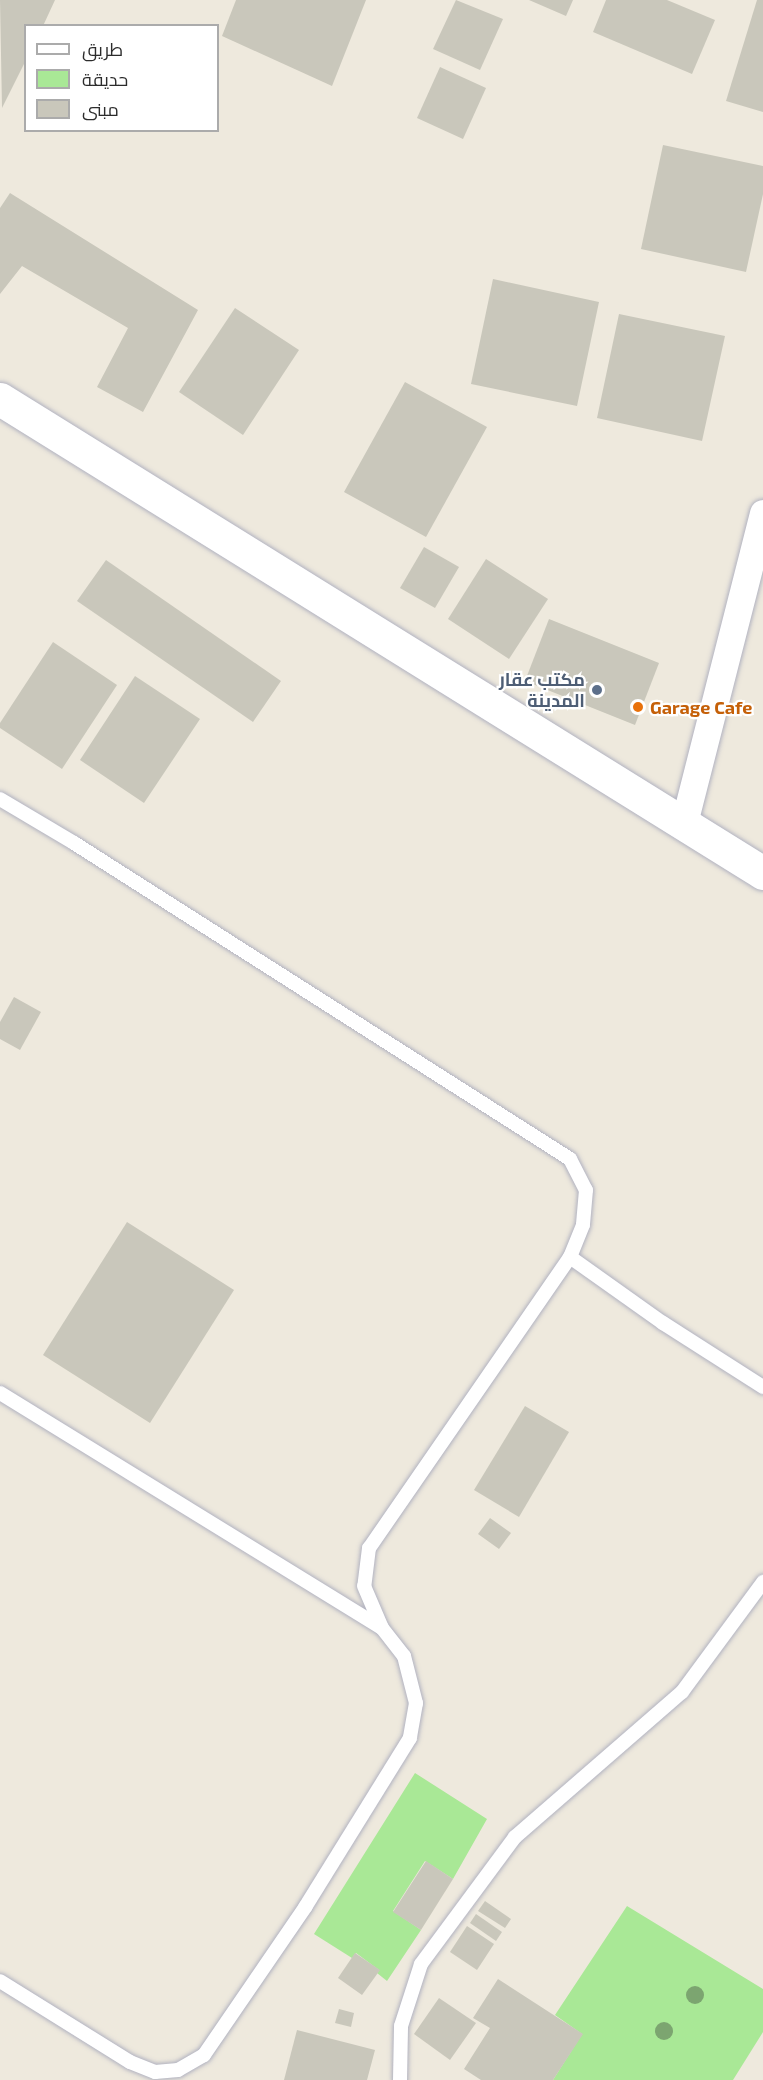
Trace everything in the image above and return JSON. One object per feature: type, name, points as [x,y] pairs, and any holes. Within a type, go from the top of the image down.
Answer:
[{"type":"street","points":[[0,399],[763,873]]},
{"type":"street","points":[[684,823],[763,513]]},
{"type":"lane","points":[[0,799],[74,843],[570,1159],[586,1190],[583,1225],[570,1257],[369,1548],[364,1586],[382,1628],[404,1656],[416,1703],[410,1738],[306,1906],[204,2055],[178,2070],[155,2072],[130,2062],[0,1981]]},
{"type":"lane","points":[[570,1257],[663,1323],[763,1388]]},
{"type":"lane","points":[[0,1394],[382,1628]]},
{"type":"lane","points":[[402,2079],[400,2026],[421,1965],[515,1837],[681,1692],[763,1582]]},
{"type":"green space","points":[[415,1773],[487,1819],[453,1879],[425,1861],[393,1911],[421,1930],[387,1981],[377,1973],[379,1970],[356,1953],[352,1958],[314,1934]]},
{"type":"green space","points":[[627,1906],[763,1989],[763,2032],[733,2080],[553,2080],[582,2034],[555,2015]]},
{"type":"building","points":[[0,0],[55,0],[44,24],[24,24],[24,64],[2,108]]},
{"type":"building","points":[[236,0],[366,0],[332,86],[222,36]]},
{"type":"building","points":[[456,0],[503,19],[480,70],[433,49]]},
{"type":"building","points":[[529,0],[573,0],[566,16]]},
{"type":"building","points":[[606,0],[667,0],[715,20],[692,74],[593,32]]},
{"type":"building","points":[[757,0],[763,0],[763,112],[726,101]]},
{"type":"building","points":[[440,67],[486,88],[463,139],[417,118]]},
{"type":"building","points":[[663,145],[763,166],[763,194],[746,272],[641,249]]},
{"type":"building","points":[[10,193],[198,310],[143,412],[97,387],[128,328],[22,266],[0,294],[0,208]]},
{"type":"building","points":[[493,279],[599,302],[577,406],[471,384]]},
{"type":"building","points":[[235,308],[299,350],[243,435],[179,392]]},
{"type":"building","points":[[619,314],[725,336],[702,441],[597,418]]},
{"type":"building","points":[[405,382],[487,427],[426,537],[344,492]]},
{"type":"building","points":[[424,547],[459,567],[435,608],[400,588]]},
{"type":"building","points":[[486,559],[548,599],[509,659],[448,619]]},
{"type":"building","points":[[106,560],[281,681],[253,722],[77,601]]},
{"type":"building","points":[[549,619],[659,663],[635,725],[525,681]]},
{"type":"building","points":[[53,642],[117,685],[62,769],[0,728],[0,723]]},
{"type":"building","points":[[135,676],[200,719],[144,803],[80,760]]},
{"type":"building","points":[[14,997],[41,1012],[20,1050],[0,1039],[0,1022]]},
{"type":"building","points":[[127,1222],[234,1290],[150,1423],[43,1355]]},
{"type":"building","points":[[525,1406],[569,1432],[519,1517],[474,1490]]},
{"type":"building","points":[[490,1518],[511,1533],[499,1549],[478,1534]]},
{"type":"building","points":[[426,1861],[453,1879],[421,1930],[393,1912]]},
{"type":"building","points":[[485,1901],[511,1919],[505,1928],[478,1911]]},
{"type":"building","points":[[476,1914],[502,1932],[496,1941],[470,1923]]},
{"type":"building","points":[[467,1926],[494,1944],[477,1970],[450,1952]]},
{"type":"building","points":[[355,1953],[380,1970],[362,1995],[338,1978]]},
{"type":"building","points":[[498,1979],[583,2034],[553,2080],[481,2080],[464,2069],[490,2028],[473,2018]]},
{"type":"building","points":[[439,1998],[476,2023],[450,2060],[414,2034]]},
{"type":"building","points":[[339,2009],[354,2013],[351,2027],[335,2023]]},
{"type":"building","points":[[297,2030],[375,2050],[367,2080],[284,2080]]},
{"type":"place","name":"مكتب عقار المدينة","points":[[597,690]]},
{"type":"place","name":"Garage Cafe","points":[[638,707]]}]
